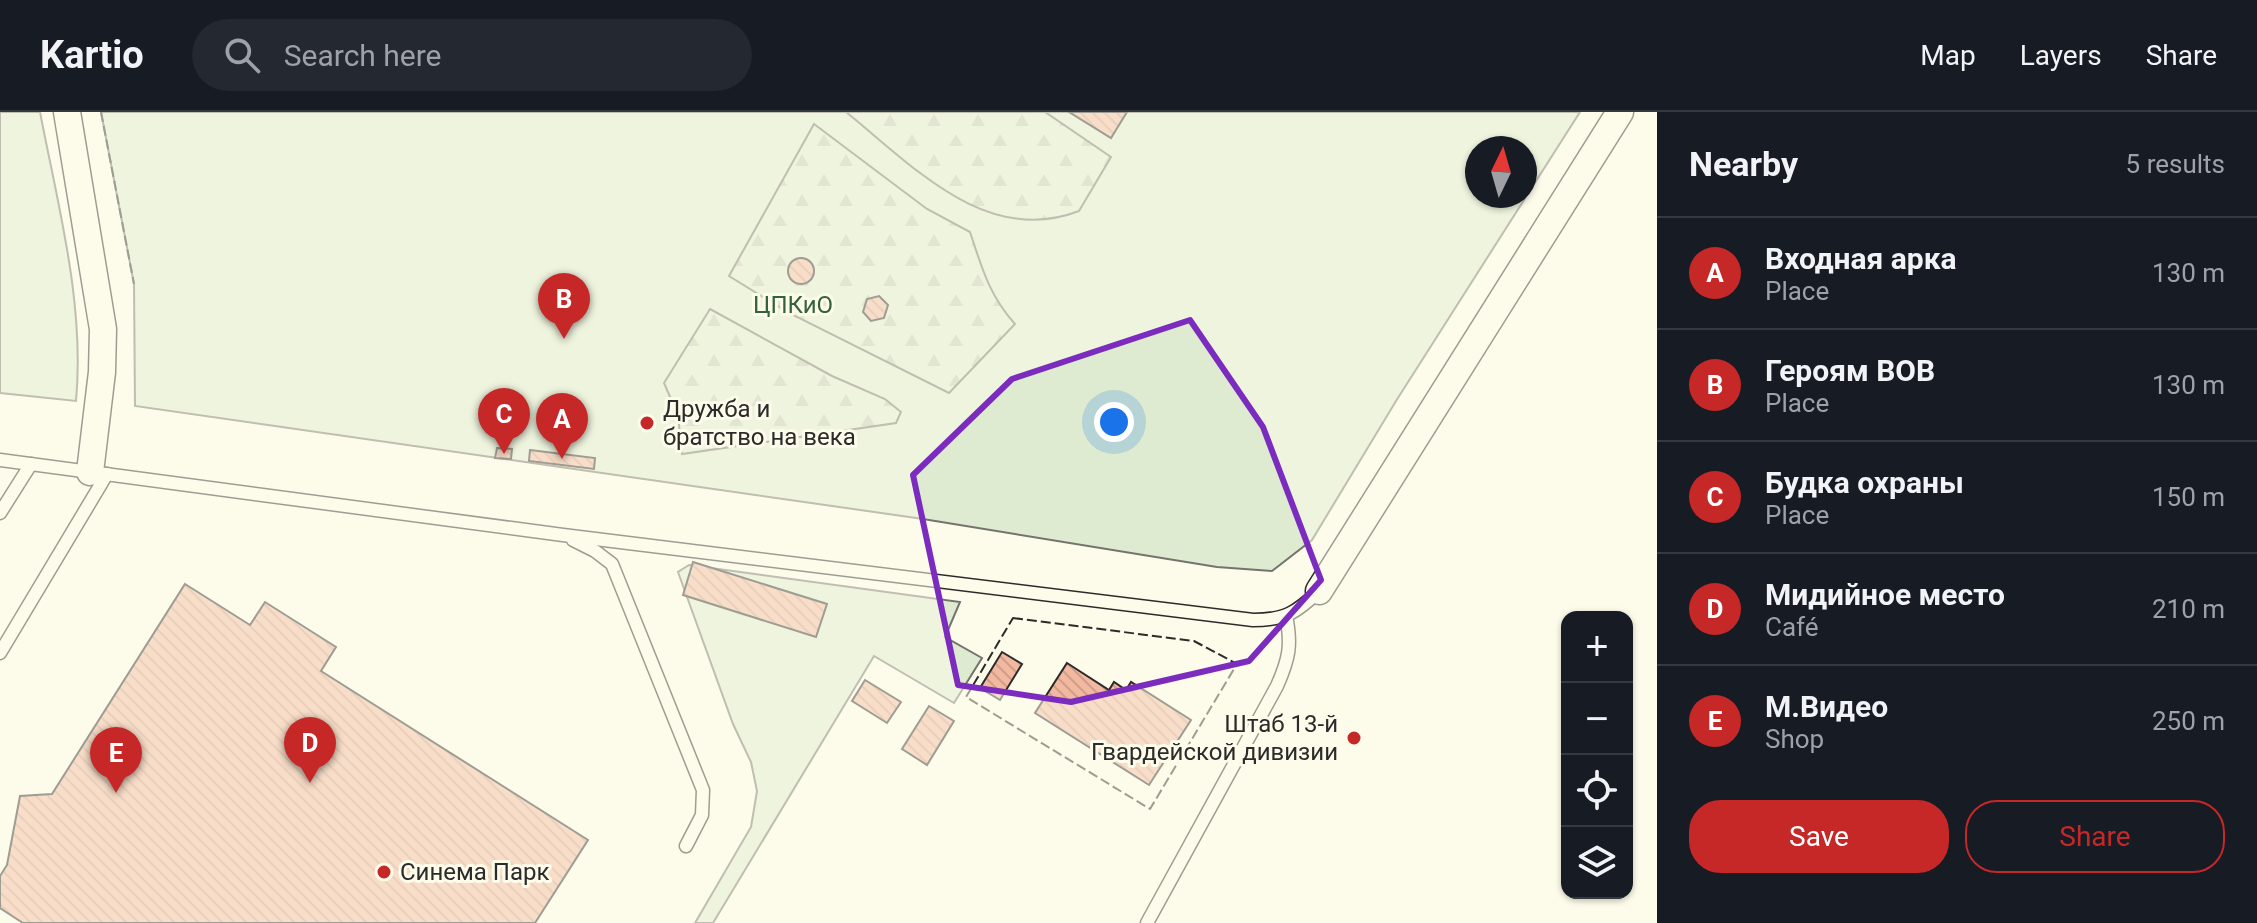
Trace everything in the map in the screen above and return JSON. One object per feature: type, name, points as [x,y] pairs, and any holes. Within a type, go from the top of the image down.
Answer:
[{"type":"street","points":[[67,112],[103,329],[99,473]]},
{"type":"street","points":[[1319,591],[1620,112]]},
{"type":"lane","points":[[0,460],[563,535],[1253,620],[1271,620],[1297,613],[1319,591]]},
{"type":"lane","points":[[0,513],[31,464]]},
{"type":"lane","points":[[0,653],[99,473]]},
{"type":"lane","points":[[563,535],[595,551],[612,564],[692,761],[703,790],[702,815],[686,846]]},
{"type":"lane","points":[[1147,923],[1288,662],[1290,637],[1286,616]]},
{"type":"highlighted area","points":[[1190,320],[1263,427],[1321,580],[1249,661],[1071,702],[958,685],[913,475],[1012,379]]},
{"type":"green space","points":[[0,112],[40,112],[73,292],[77,328],[76,401],[0,393]]},
{"type":"green space","name":"ЦПКиО","points":[[101,112],[1580,112],[1537,180],[1537,136],[1465,136],[1465,208],[1519,208],[1312,540],[1272,571],[1217,567],[923,519],[135,406],[134,284]]},
{"type":"green space","points":[[846,112],[1045,112],[1111,157],[1079,211],[1045,219],[1013,218],[982,209],[952,195],[897,155]]},
{"type":"green space","points":[[814,124],[927,209],[970,232],[992,292],[1015,324],[949,393],[789,313],[729,276]]},
{"type":"green space","points":[[710,309],[832,376],[885,399],[901,412],[896,423],[682,454],[678,415],[664,383]]},
{"type":"green space","points":[[689,565],[960,602],[945,637],[982,658],[954,703],[874,656],[713,923],[695,923],[751,827],[757,791],[751,762],[733,724],[678,572]]},
{"type":"building","points":[[1069,112],[1127,112],[1111,138]]},
{"type":"building","points":[[801,258],[810,262],[814,271],[810,280],[801,284],[792,280],[788,271],[792,262]]},
{"type":"building","points":[[879,296],[888,305],[884,318],[871,321],[863,312],[867,299]]},
{"type":"building","points":[[497,448],[512,449],[511,459],[495,458]]},
{"type":"building","points":[[530,450],[595,458],[594,469],[529,461]]},
{"type":"building","points":[[693,562],[827,604],[816,637],[683,595]]},
{"type":"building","points":[[185,584],[250,625],[265,602],[336,647],[321,671],[588,840],[535,923],[23,923],[0,908],[0,876],[7,865],[20,796],[52,794]]},
{"type":"building","points":[[1002,652],[1022,664],[1000,700],[980,688]]},
{"type":"building","points":[[1067,663],[1109,690],[1114,682],[1126,690],[1131,682],[1191,720],[1149,785],[1035,713]]},
{"type":"building","points":[[865,680],[901,702],[887,723],[852,701]]},
{"type":"building","points":[[929,706],[954,721],[927,765],[902,749]]},
{"type":"fence","points":[[101,112],[134,284]]},
{"type":"fence","points":[[1013,618],[1194,641],[1237,664],[1150,809],[966,697],[1013,618]]},
{"type":"place","name":"Героям ВОВ","points":[[564,339]]},
{"type":"place","name":"Дружба и братство на века","points":[[647,423]]},
{"type":"place","name":"Будка охраны","points":[[504,454]]},
{"type":"place","name":"Входная арка","points":[[562,459]]},
{"type":"place","name":"Штаб 13-й Гвардейской дивизии","points":[[1354,738]]},
{"type":"place","name":"Мидийное место","points":[[310,783]]},
{"type":"place","name":"М.Видео","points":[[116,793]]},
{"type":"place","name":"Синема Парк","points":[[384,872]]}]
